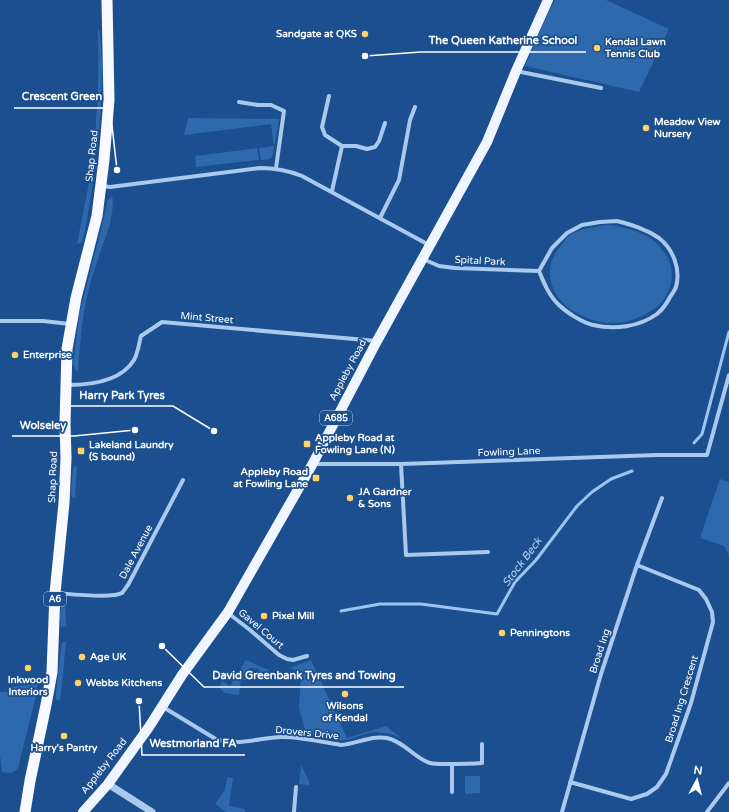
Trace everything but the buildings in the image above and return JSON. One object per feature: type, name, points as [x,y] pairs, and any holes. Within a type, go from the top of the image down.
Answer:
[{"type":"highway","name":"Shap Road","points":[[25,812],[51,682],[55,593],[64,503],[66,458],[65,385],[67,349],[76,298],[96,216],[106,145],[108,100],[107,0]]},
{"type":"main road","name":"Appleby Road","points":[[83,812],[108,784],[149,727],[182,675],[228,612],[312,464],[377,341],[487,142],[516,71],[548,0]]},
{"type":"street","points":[[516,71],[601,88]]},
{"type":"street","points":[[329,96],[322,127],[325,135],[342,146],[356,146],[367,149],[375,147],[379,141],[385,123]]},
{"type":"street","points":[[240,102],[258,105],[271,105],[284,111],[276,168]]},
{"type":"street","points":[[380,218],[399,180],[410,120],[415,107]]},
{"type":"street","points":[[332,191],[342,146]]},
{"type":"street","points":[[101,186],[110,187],[260,168],[276,168],[302,176],[332,191],[430,246]]},
{"type":"street","points":[[617,221],[648,231],[660,239],[669,248],[674,256],[677,266],[676,287],[667,303],[657,313],[644,321],[620,327],[591,325],[574,316],[559,305],[547,290],[539,271],[552,248],[566,233],[582,225],[617,221]]},
{"type":"street","name":"Spital Park","points":[[422,259],[439,266],[455,268],[539,271]]},
{"type":"street","points":[[0,321],[44,321],[71,324]]},
{"type":"street","name":"Mint Street","points":[[65,385],[97,382],[112,378],[130,366],[135,359],[141,336],[162,322],[377,341]]},
{"type":"street","points":[[729,375],[724,394],[729,396]]},
{"type":"street","name":"Fowling Lane","points":[[312,464],[401,464],[656,455],[707,455],[724,394]]},
{"type":"street","points":[[401,464],[406,555],[488,552]]},
{"type":"street","name":"Dale Avenue","points":[[55,593],[104,596],[115,595],[122,592],[128,585],[183,480]]},
{"type":"street","name":"Broad Ing","points":[[562,812],[601,674],[662,498]]},
{"type":"street","name":"Broad Ing Crescent","points":[[570,782],[631,799],[647,794],[657,787],[666,774],[691,703],[713,622],[712,612],[706,599],[699,590],[638,565]]},
{"type":"street","name":"Gavel Court","points":[[228,612],[287,660],[307,656]]},
{"type":"street","name":"Drovers Drive","points":[[162,706],[214,738],[228,743],[270,737],[284,737],[341,745],[377,737],[387,738],[397,741],[422,759],[429,763],[435,764],[482,763],[482,744]]},
{"type":"street","points":[[452,764],[452,792]]},
{"type":"street","points":[[108,784],[152,812]]},
{"type":"street","points":[[707,812],[729,784]]},
{"type":"street","points":[[294,812],[296,787]]},
{"type":"shaded area","name":"Kendal Lawn Tennis Club","points":[[555,0],[606,0],[669,29],[639,92],[525,66]]},
{"type":"shaded area","points":[[99,30],[102,65],[101,109],[97,150],[93,154],[97,108]]},
{"type":"shaded area","points":[[188,118],[279,119],[273,154],[270,159],[261,160],[259,148],[274,146],[271,124],[184,135]]},
{"type":"shaded area","points":[[257,148],[259,160],[196,167],[195,156]]},
{"type":"shaded area","points":[[92,165],[95,169],[87,220],[82,242],[77,244],[89,183]]},
{"type":"shaded area","points":[[112,196],[113,209],[107,233],[86,300],[78,371],[76,371],[73,365],[79,315],[108,200]]},
{"type":"shaded area","points":[[608,225],[632,230],[653,240],[667,257],[670,263],[672,275],[670,288],[661,303],[642,316],[621,323],[600,322],[578,314],[560,300],[552,286],[550,277],[550,265],[553,257],[569,236],[583,229]]},
{"type":"shaded area","points":[[77,466],[75,498],[71,495],[73,468]]},
{"type":"shaded area","points":[[720,479],[729,482],[729,555],[724,546],[700,538]]},
{"type":"shaded area","points":[[65,601],[66,626],[61,627],[61,609]]},
{"type":"shaded area","points":[[66,641],[60,701],[56,700],[56,693],[61,648],[62,643]]},
{"type":"shaded area","points":[[246,660],[269,670],[268,679],[258,678],[259,669],[249,668],[248,680],[241,680],[239,695],[224,693],[219,687],[222,681],[230,686]]},
{"type":"shaded area","points":[[311,660],[347,738],[386,726],[401,738],[391,734],[375,732],[347,740],[305,734],[304,724],[299,708],[301,673],[290,668]]},
{"type":"shaded area","points":[[38,684],[18,768],[11,773],[2,772],[0,755],[0,692],[10,692],[10,687]]},
{"type":"shaded area","points":[[301,765],[309,781],[309,785],[299,784]]},
{"type":"shaded area","points":[[465,776],[480,776],[480,793],[465,794]]},
{"type":"shaded area","points":[[227,777],[233,778],[229,806],[245,809],[245,812],[226,812],[215,804],[225,790]]},
{"type":"waterway","points":[[694,443],[702,434],[729,332]]},
{"type":"waterway","name":"Stock Beck","points":[[341,611],[380,604],[421,604],[497,614],[515,582],[536,560],[577,506],[592,492],[611,479],[632,471]]},
{"type":"place","name":"Sandgate at QKS","points":[[365,34]]},
{"type":"place","name":"Kendal Lawn Tennis Club","points":[[597,48]]},
{"type":"place","name":"The Queen Katherine School","points":[[365,56]]},
{"type":"place","name":"Meadow View Nursery","points":[[646,128]]},
{"type":"place","name":"Crescent Green","points":[[117,170]]},
{"type":"place","name":"Enterprise","points":[[15,355]]},
{"type":"place","name":"Wolseley","points":[[135,430]]},
{"type":"place","name":"Harry Park Tyres","points":[[214,431]]},
{"type":"place","name":"Appleby Road at Fowling Lane (N)","points":[[307,444]]},
{"type":"place","name":"Lakeland Laundry (S bound)","points":[[81,451]]},
{"type":"place","name":"Appleby Road at Fowling Lane","points":[[316,478]]},
{"type":"place","name":"JA Gardner & Sons","points":[[350,498]]},
{"type":"place","name":"Pixel Mill","points":[[264,616]]},
{"type":"place","name":"Penningtons","points":[[502,633]]},
{"type":"place","name":"David Greenbank Tyres and Towing","points":[[162,646]]},
{"type":"place","name":"Age UK","points":[[82,657]]},
{"type":"place","name":"Inkwood Interiors","points":[[28,668]]},
{"type":"place","name":"Webbs Kitchens","points":[[78,683]]},
{"type":"place","name":"Wilsons of Kendal","points":[[345,694]]},
{"type":"place","name":"Westmorland FA","points":[[139,701]]},
{"type":"place","name":"Harry's Pantry","points":[[64,736]]}]
